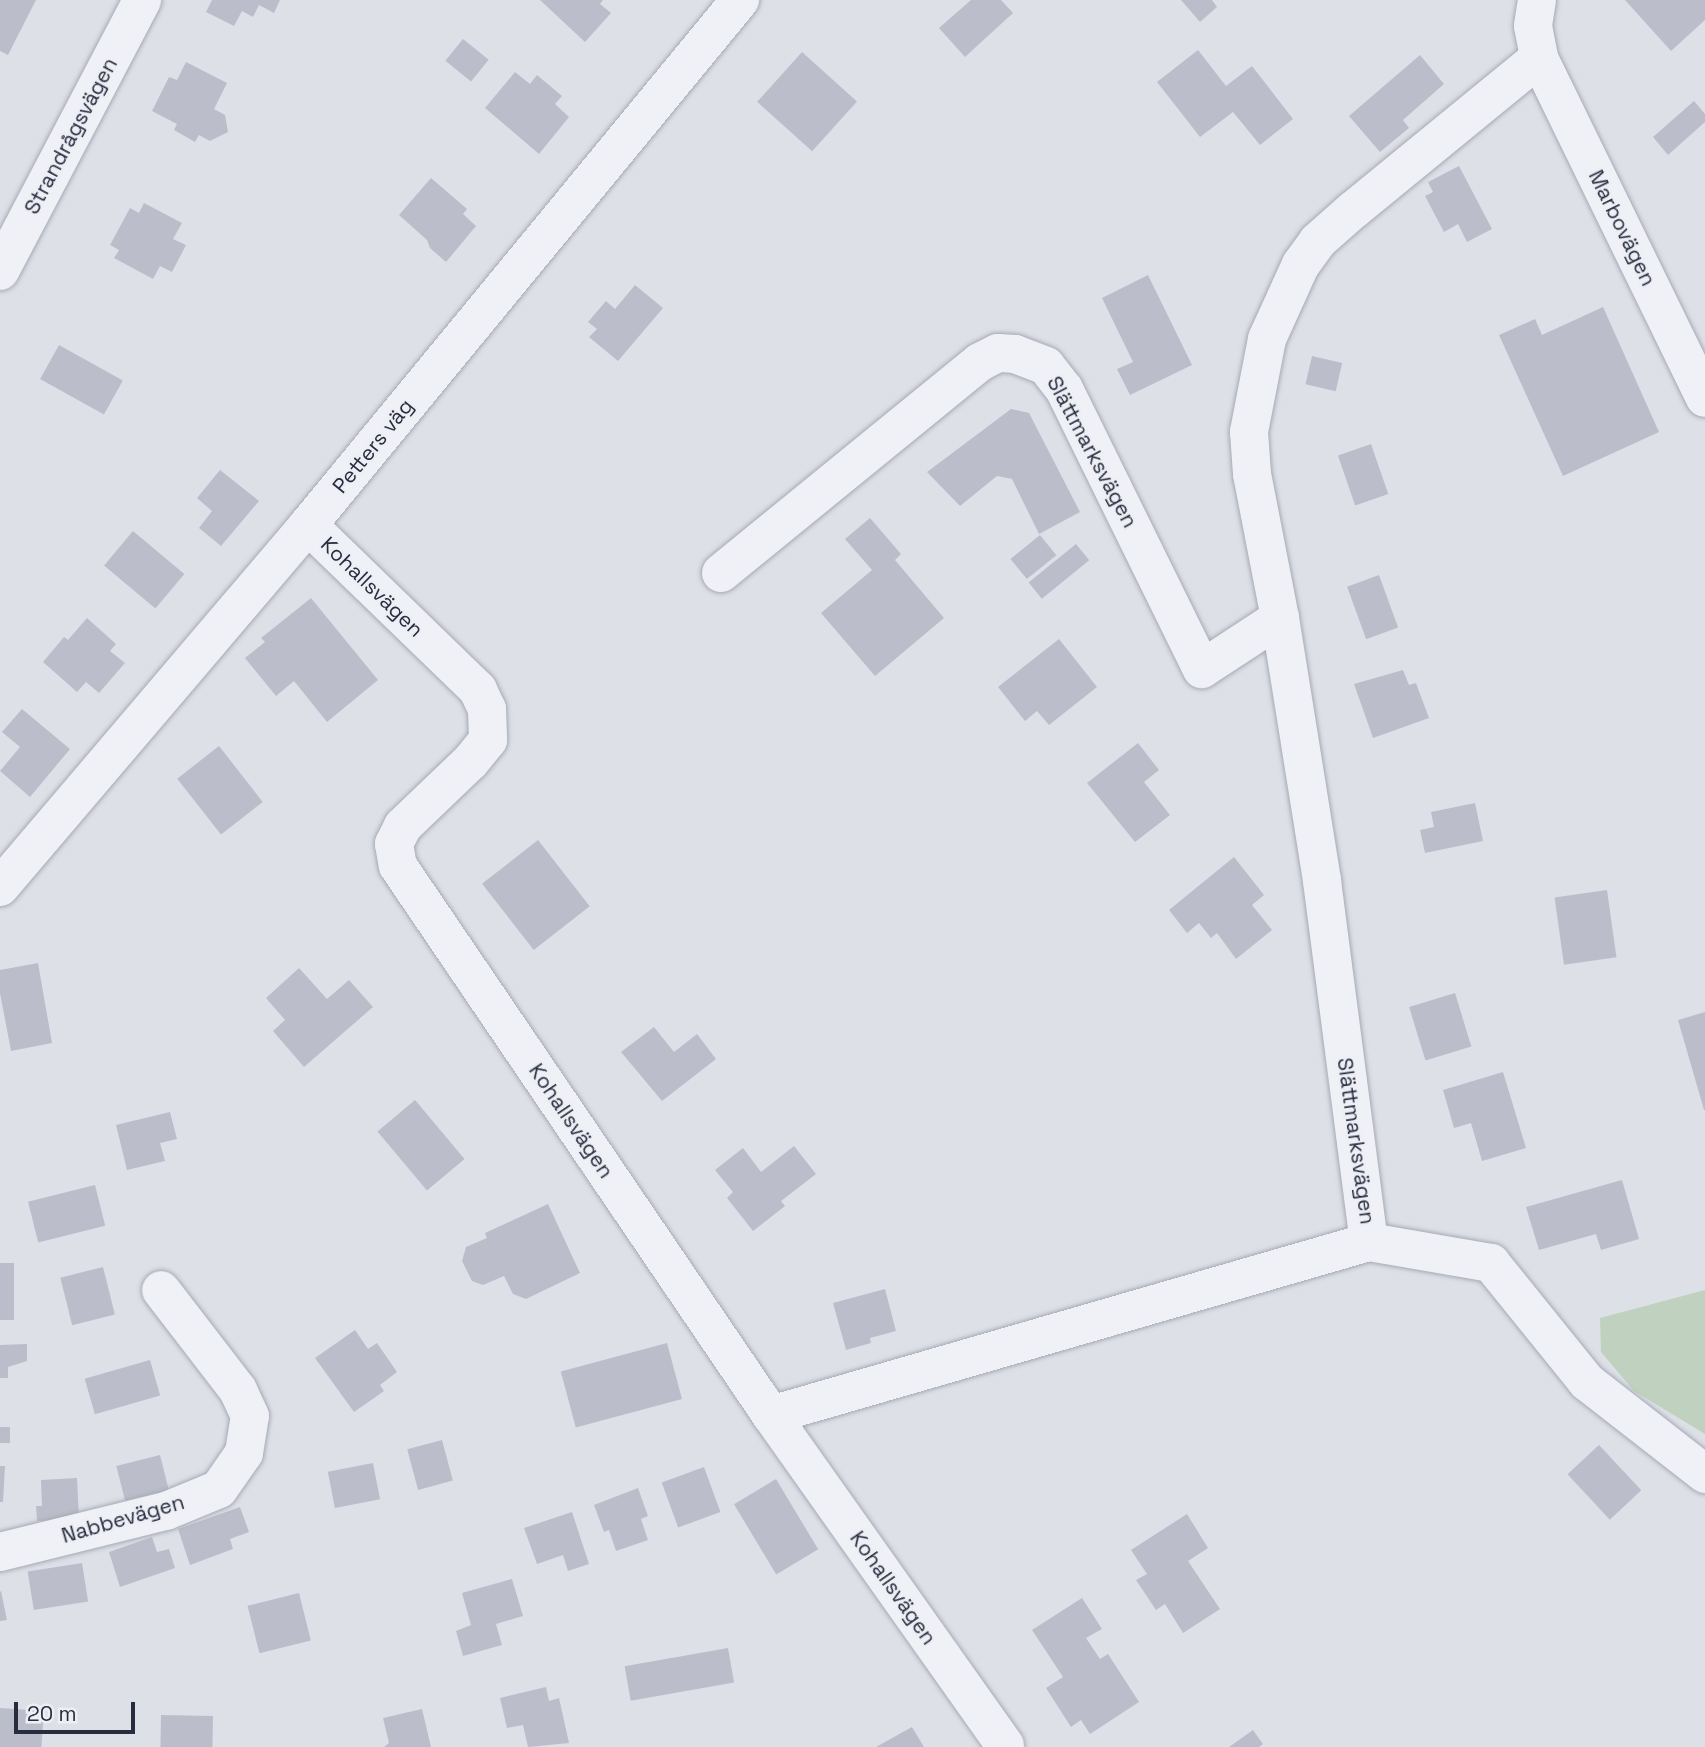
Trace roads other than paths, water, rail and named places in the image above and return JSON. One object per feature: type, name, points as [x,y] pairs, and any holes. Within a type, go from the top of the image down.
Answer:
[{"type":"street","name":"Strandrågsvägen","points":[[0,271],[142,0]]},
{"type":"street","name":"Petters väg","points":[[0,887],[308,525],[740,0]]},
{"type":"street","name":"Marbovägen","points":[[1537,0],[1533,26],[1539,58],[1705,398]]},
{"type":"street","name":"Slättmarksvägen","points":[[1539,58],[1318,241],[1284,298],[1266,339],[1249,432],[1252,474],[1280,618],[1322,881],[1369,1242],[1491,1263],[1587,1382],[1705,1474]]},
{"type":"street","name":"Slättmarksvägen","points":[[721,573],[980,362],[998,354],[1015,354],[1046,366],[1064,388],[1202,669],[1280,618]]},
{"type":"street","name":"Kohallsvägen","points":[[308,525],[478,690],[487,709],[488,740],[470,762],[403,826],[394,844],[398,866],[771,1415],[1005,1746]]},
{"type":"street","points":[[771,1415],[1369,1242]]},
{"type":"street","name":"Nabbevägen","points":[[0,1552],[166,1511],[219,1489],[244,1453],[250,1416],[238,1390],[161,1290]]}]
